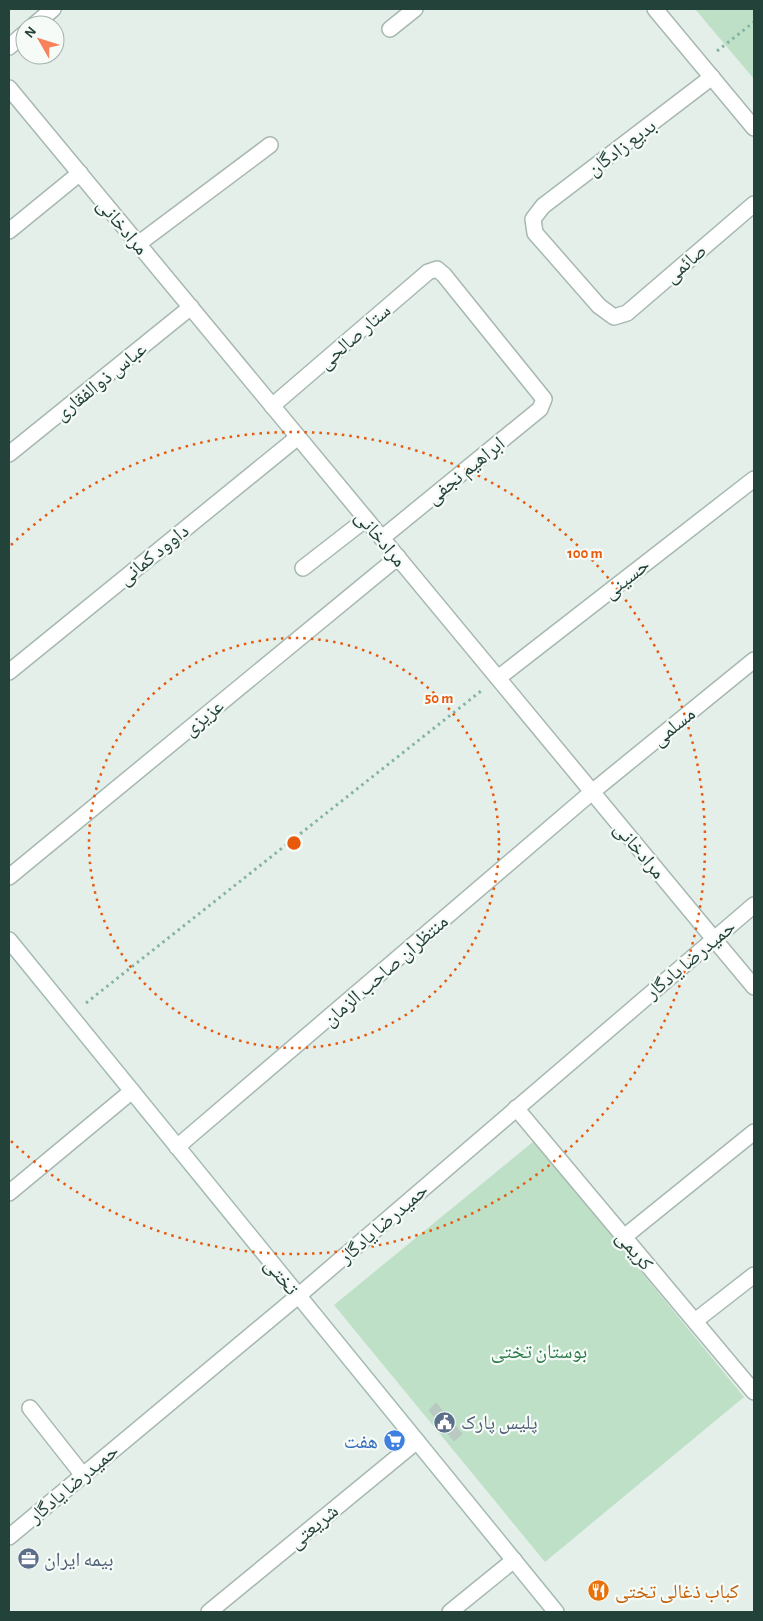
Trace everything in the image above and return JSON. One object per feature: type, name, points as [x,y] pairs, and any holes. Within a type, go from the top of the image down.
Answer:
[{"type":"street","points":[[390,29],[415,9]]},
{"type":"street","points":[[655,9],[754,128]]},
{"type":"street","name":"بدیع زادگان","points":[[614,317],[599,306],[536,233],[533,219],[543,206],[712,78]]},
{"type":"street","name":"مرادخانی","points":[[9,88],[754,987]]},
{"type":"street","points":[[138,244],[270,145]]},
{"type":"street","points":[[9,231],[80,174]]},
{"type":"street","name":"صائمی","points":[[614,317],[627,313],[754,204]]},
{"type":"street","name":"ابراهیم نجفی","points":[[382,538],[540,409],[544,399],[444,275],[437,269]]},
{"type":"street","name":"ستار صالحی","points":[[272,406],[428,272],[437,269]]},
{"type":"street","name":"عباس ذوالفقاری","points":[[9,454],[191,307]]},
{"type":"street","name":"داوود کمانی","points":[[9,672],[298,437]]},
{"type":"street","name":"حسینی","points":[[498,678],[754,479]]},
{"type":"street","points":[[303,568],[366,519]]},
{"type":"street","name":"عزیزی","points":[[9,877],[398,557]]},
{"type":"street","name":"مسلمی","points":[[592,792],[754,660]]},
{"type":"street","name":"منتظران صاحب الزمان","points":[[178,1147],[592,792]]},
{"type":"street","name":"حمیدرضا یادگار","points":[[9,1537],[82,1474],[298,1296],[754,905]]},
{"type":"street","name":"تختی","points":[[10,943],[556,1612]]},
{"type":"street","points":[[9,1193],[132,1091]]},
{"type":"street","name":"کریمی","points":[[516,1108],[754,1392]]},
{"type":"street","points":[[624,1237],[754,1132]]},
{"type":"street","points":[[695,1321],[754,1275]]},
{"type":"street","points":[[30,1408],[82,1474]]},
{"type":"street","name":"شریعتی","points":[[209,1612],[417,1441]]},
{"type":"street","points":[[450,1612],[514,1560]]},
{"type":"path","points":[[701,64],[754,22]]},
{"type":"path","points":[[71,1016],[498,678]]},
{"type":"green space","points":[[695,9],[754,9],[754,79]]},
{"type":"green space","name":"بوستان تختی","points":[[534,1141],[744,1397],[545,1562],[334,1305]]},
{"type":"building","name":"پلیس پارک","points":[[436,1403],[462,1434],[454,1441],[429,1410]]},
{"type":"place","name":"پلیس پارک","points":[[445,1422]]},
{"type":"place","name":"هفت","points":[[394,1441]]},
{"type":"place","name":"بیمه ایران","points":[[28,1559]]},
{"type":"place","name":"کباب ذغالی تختی","points":[[599,1591]]}]
